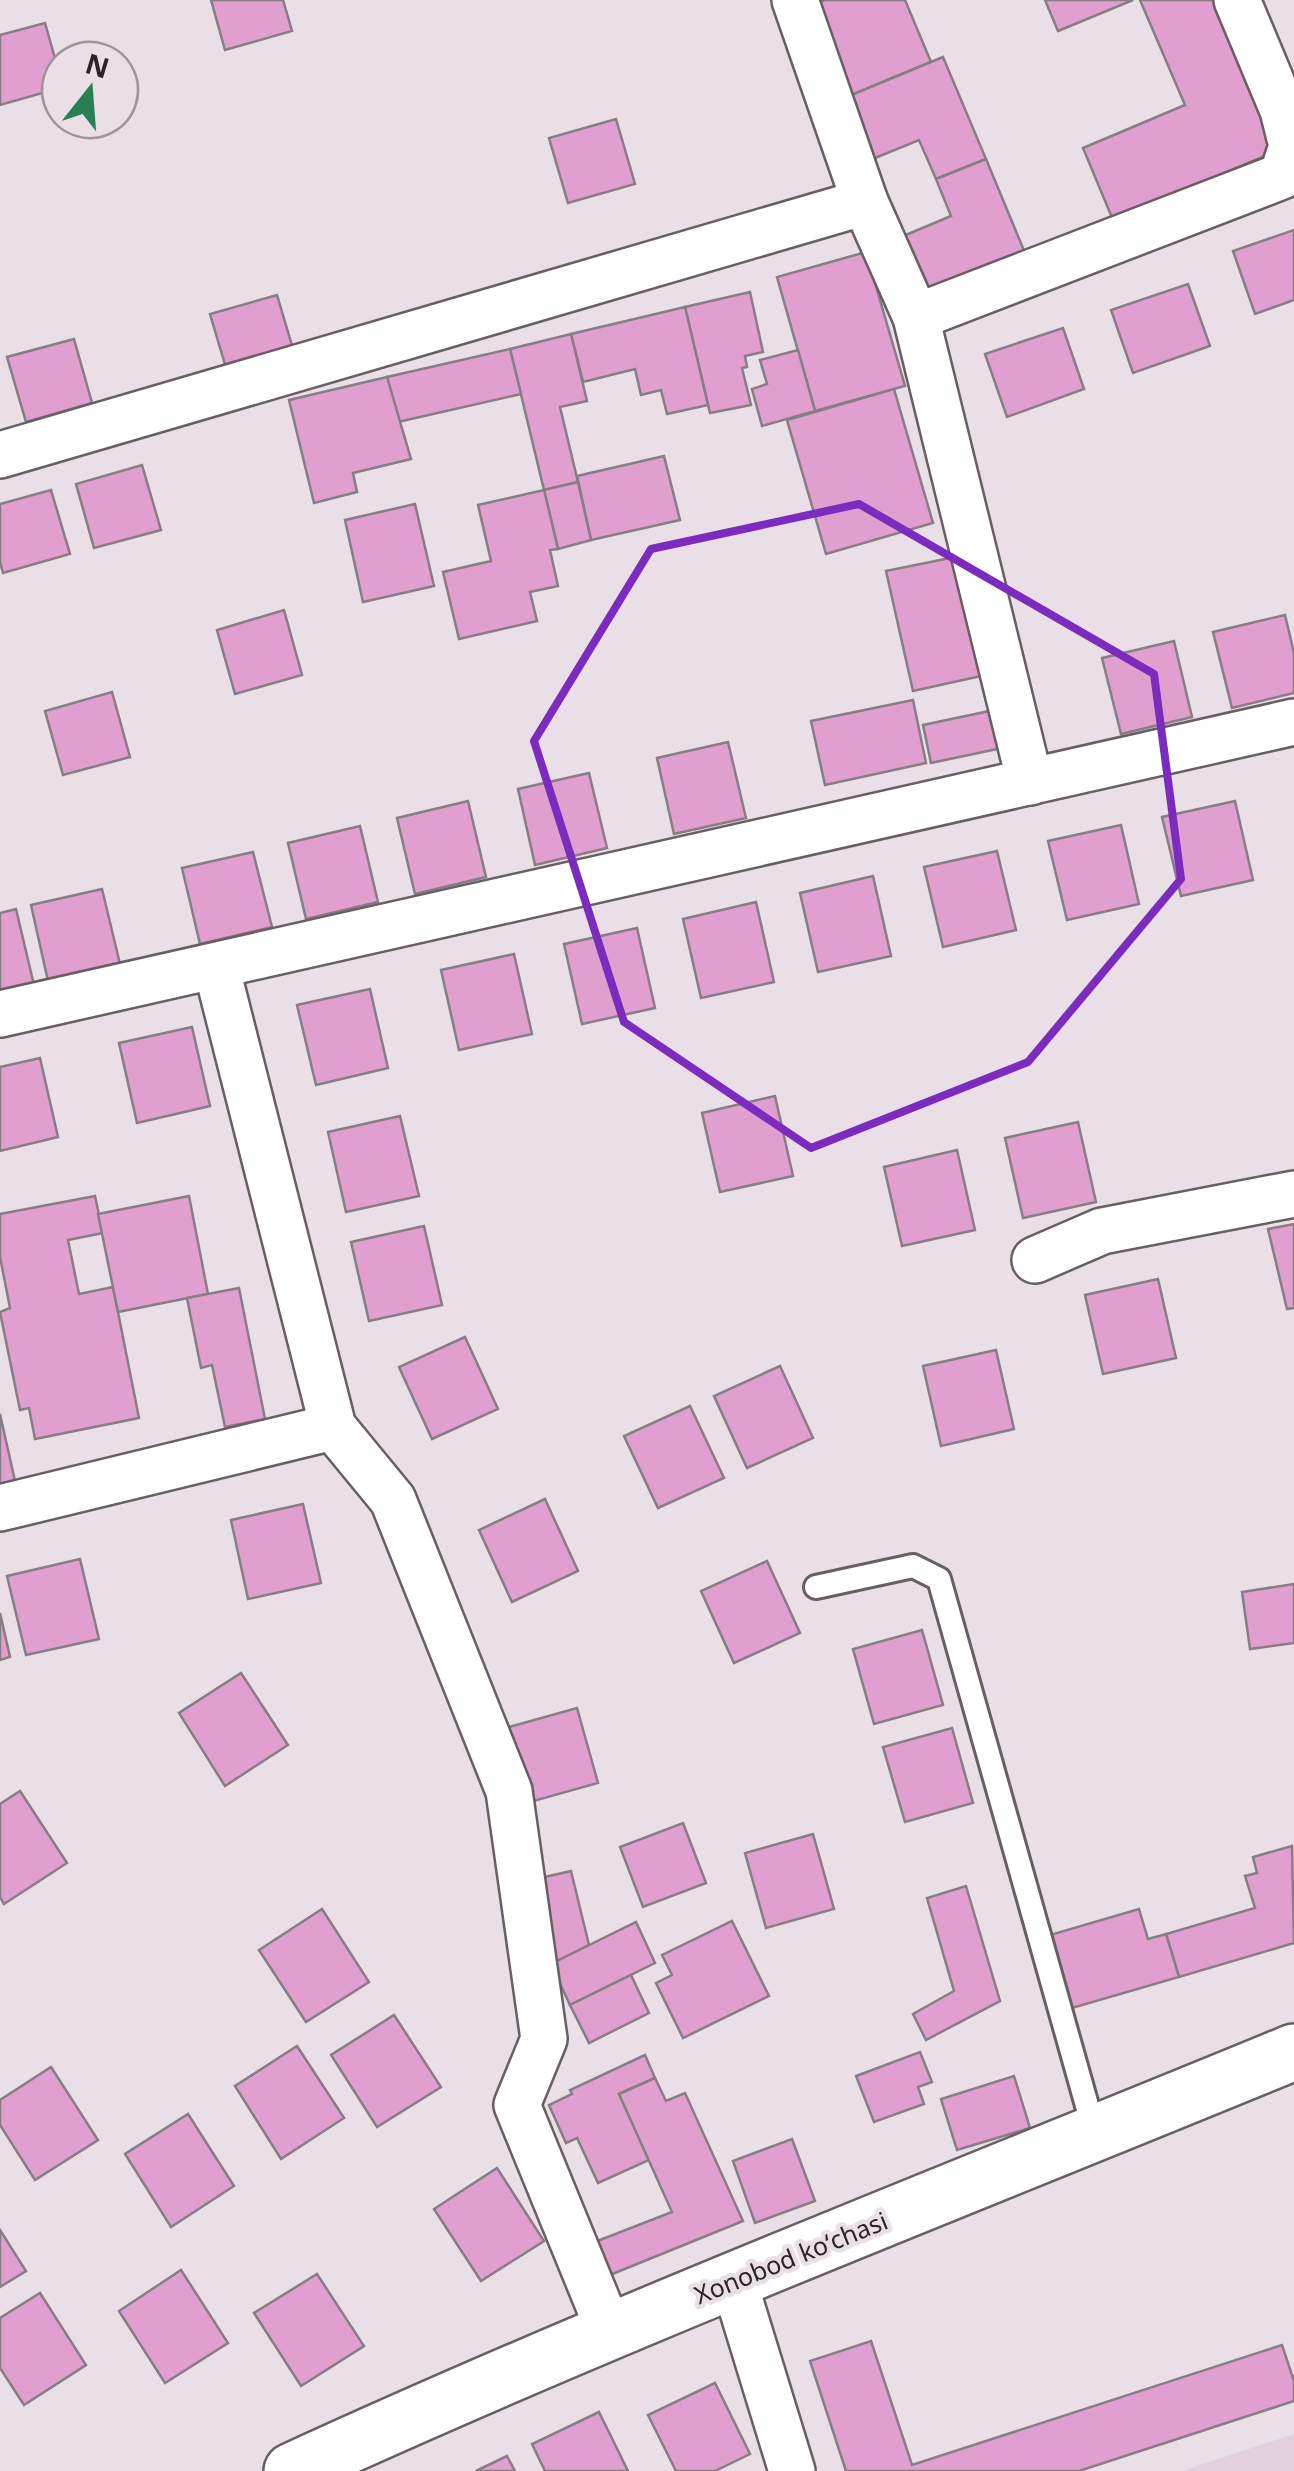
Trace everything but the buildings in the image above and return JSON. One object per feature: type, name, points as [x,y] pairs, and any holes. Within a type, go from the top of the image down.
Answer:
[{"type":"main road","name":"Xonobod koʻchasi","points":[[292,2471],[608,2330],[1294,2052]]},
{"type":"street","points":[[794,0],[866,202],[916,317],[1030,782]]},
{"type":"street","points":[[916,317],[1282,176],[1292,146],[1282,110],[1237,0]]},
{"type":"street","points":[[1,452],[866,202]]},
{"type":"street","points":[[0,1014],[1294,722]]},
{"type":"street","points":[[216,966],[333,1427],[393,1500],[509,1791],[544,2038],[517,2105],[608,2330]]},
{"type":"street","points":[[1035,1260],[1102,1230],[1294,1194]]},
{"type":"street","points":[[0,1508],[333,1427]]},
{"type":"street","points":[[734,2282],[792,2471]]},
{"type":"lane","points":[[816,1588],[913,1566],[940,1579],[1094,2134]]},
{"type":"highlighted area","points":[[859,504],[1154,674],[1181,879],[1028,1062],[811,1148],[624,1022],[534,741],[651,549]]},
{"type":"shaded area","points":[[1294,2434],[1294,2471],[1182,2471]]}]
